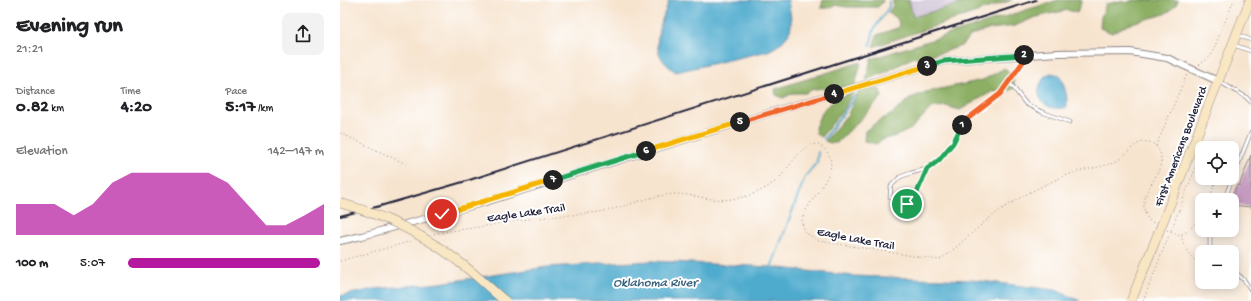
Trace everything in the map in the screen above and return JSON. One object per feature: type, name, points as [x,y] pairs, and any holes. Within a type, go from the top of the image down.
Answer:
[{"type":"main road","name":"First Americans Boulevard","points":[[1131,301],[1250,0]]},
{"type":"main road","points":[[340,203],[390,220],[416,234],[462,264],[505,301]]},
{"type":"street","points":[[340,241],[482,203],[772,112],[944,61],[1057,53],[1130,52],[1167,58],[1218,81]]},
{"type":"lane","points":[[1236,34],[1251,40]]},
{"type":"lane","points":[[1233,44],[1251,51]]},
{"type":"lane","points":[[927,169],[915,197],[907,204],[898,203],[890,196],[890,186],[900,177],[927,169],[939,160],[966,120],[1000,94],[1025,59],[1026,55]]},
{"type":"lane","points":[[1218,81],[1246,97],[1251,102]]},
{"type":"lane","points":[[1009,82],[1026,104],[1042,112],[1070,122]]},
{"type":"lane","points":[[1227,193],[1251,132]]},
{"type":"lane","points":[[1239,275],[1251,290]]},
{"type":"path","points":[[340,133],[406,164]]},
{"type":"path","name":"Eagle Lake Trail","points":[[429,236],[529,219],[599,212],[675,194],[715,200],[739,198],[763,190],[777,181],[784,175],[796,157],[806,146],[815,144],[822,147],[826,151],[830,157],[830,165],[826,181],[808,207],[802,222],[806,233],[819,241],[939,260],[954,250],[974,230],[998,211],[1039,188],[1071,174],[1115,162],[1123,157],[1131,148],[1144,142],[1152,143],[1156,146],[1162,159],[1144,203],[1144,211],[1149,221]]},
{"type":"path","points":[[1143,301],[1195,169]]},
{"type":"path","points":[[1195,224],[1189,232],[1180,235],[1187,253],[1195,260]]},
{"type":"path","points":[[340,262],[414,240]]},
{"type":"shaded area","points":[[909,0],[974,0],[912,17]]},
{"type":"green space","points":[[823,0],[884,0],[878,7],[845,7],[836,5],[828,8],[821,8]]},
{"type":"green space","points":[[893,0],[909,0],[913,17],[974,0],[1012,0],[873,47],[877,35],[900,27],[897,18],[888,13],[893,6]]},
{"type":"green space","points":[[1058,0],[1082,0],[1077,13],[1068,10],[1033,18],[1015,26],[990,29],[970,36],[961,46],[944,52],[912,58],[886,72],[866,80],[871,59]]},
{"type":"green space","points":[[1133,0],[1178,0],[1172,9],[1167,13],[1135,22],[1112,33],[1100,28],[1101,17],[1106,4],[1121,1],[1126,3]]},
{"type":"green space","points":[[861,62],[855,85],[831,92],[821,88],[805,93],[793,93],[783,98],[776,95],[775,89]]},
{"type":"green space","points":[[1005,68],[1013,77],[1015,88],[1007,91],[993,91],[960,110],[946,106],[931,108],[911,129],[896,136],[881,140],[877,144],[864,141],[865,131],[877,122],[892,114],[911,98],[926,92],[983,80]]},
{"type":"green space","points":[[872,87],[880,90],[882,97],[837,143],[825,141],[848,114],[860,89]]},
{"type":"green space","points":[[854,91],[844,109],[821,137],[816,134],[815,128],[825,108],[833,101]]},
{"type":"water","points":[[669,0],[788,0],[791,26],[786,38],[776,47],[768,51],[676,72],[666,64],[658,48],[659,30]]},
{"type":"water","points":[[1051,73],[1059,75],[1061,78],[1066,95],[1067,107],[1050,107],[1040,98],[1040,85],[1045,76]]},
{"type":"water","name":"Oklahoma River","points":[[652,261],[771,267],[854,276],[972,280],[1056,290],[1080,301],[340,301],[340,296],[374,289],[440,283],[547,267]]},
{"type":"building","points":[[1251,155],[1251,207],[1239,206],[1239,193],[1234,193],[1237,185],[1239,186]]},
{"type":"waterway","points":[[870,46],[874,29],[889,7],[889,0]]},
{"type":"waterway","points":[[824,139],[855,95]]},
{"type":"waterway","points":[[771,268],[805,177],[817,162],[818,152]]},
{"type":"railway","points":[[340,216],[463,182],[1036,0]]},
{"type":"route","points":[[442,214],[944,61],[1026,55],[1017,71],[1000,94],[966,120],[953,143],[939,160],[927,169],[915,197],[907,204]]}]
